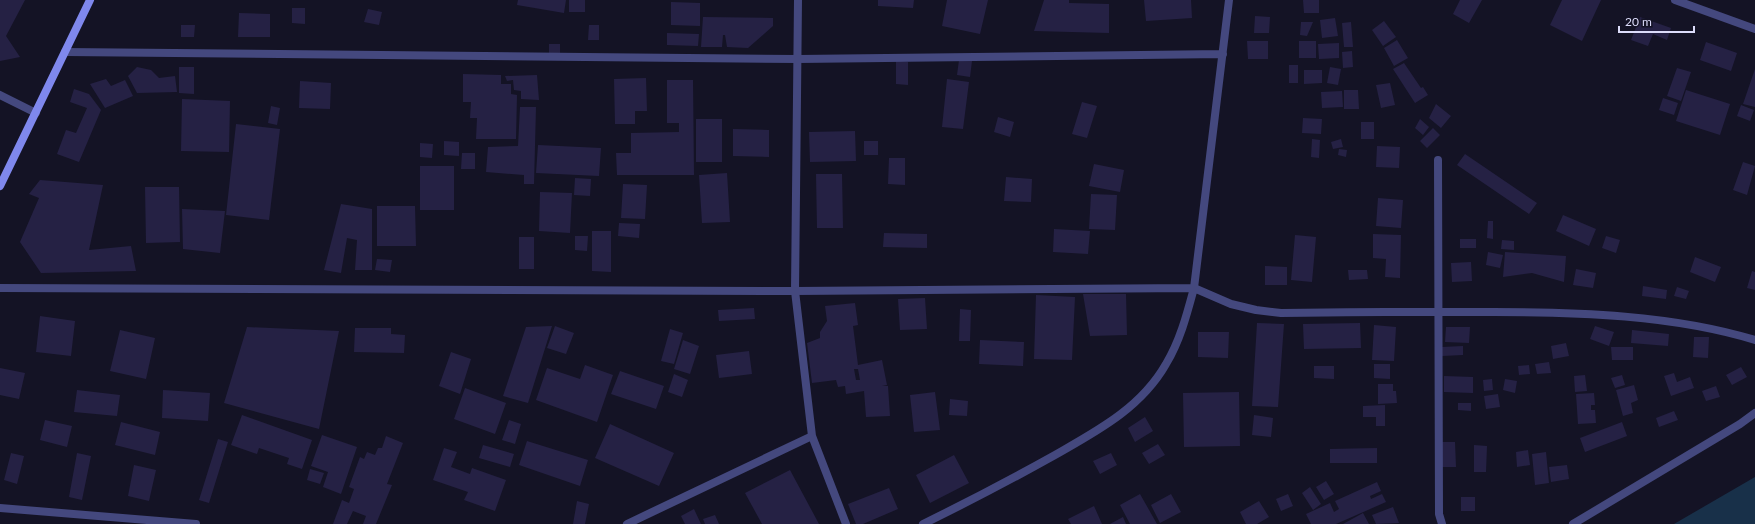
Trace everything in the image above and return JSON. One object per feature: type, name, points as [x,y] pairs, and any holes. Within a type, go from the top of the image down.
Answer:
[{"type":"street","points":[[0,186],[90,0]]},
{"type":"street","points":[[798,0],[795,291],[812,436],[846,524]]},
{"type":"street","points":[[923,524],[1034,467],[1109,423],[1144,394],[1166,365],[1182,331],[1194,288],[1229,0]]},
{"type":"street","points":[[1675,0],[1755,29]]},
{"type":"street","points":[[65,52],[798,59],[1223,54]]},
{"type":"street","points":[[0,95],[36,113]]},
{"type":"street","points":[[1438,160],[1439,514],[1442,524]]},
{"type":"street","points":[[0,288],[795,291],[1194,288],[1231,304],[1256,310],[1280,313],[1439,311],[1539,312],[1605,315],[1691,326],[1755,340]]},
{"type":"street","points":[[1573,524],[1734,428],[1755,413]]},
{"type":"street","points":[[627,524],[812,436]]},
{"type":"street","points":[[0,508],[196,524]]},
{"type":"water","points":[[1755,477],[1755,524],[1674,524]]},
{"type":"building","points":[[0,0],[25,0],[6,36],[20,57],[0,61]]},
{"type":"building","points":[[518,0],[566,0],[564,13],[517,5]]},
{"type":"building","points":[[569,0],[585,0],[585,12],[569,12]]},
{"type":"building","points":[[878,0],[914,0],[913,8],[878,6]]},
{"type":"building","points":[[947,0],[988,0],[980,34],[942,26]]},
{"type":"building","points":[[1044,0],[1069,0],[1069,3],[1109,4],[1109,33],[1034,31]]},
{"type":"building","points":[[1144,0],[1191,0],[1192,18],[1146,21]]},
{"type":"building","points":[[1303,0],[1319,0],[1319,13],[1304,13]]},
{"type":"building","points":[[1460,0],[1482,0],[1469,23],[1453,14]]},
{"type":"building","points":[[1562,0],[1601,0],[1582,41],[1550,25]]},
{"type":"building","points":[[671,2],[700,3],[700,26],[671,25]]},
{"type":"building","points":[[292,8],[305,8],[305,24],[292,23]]},
{"type":"building","points":[[368,9],[382,12],[379,25],[364,22]]},
{"type":"building","points":[[239,13],[270,14],[270,37],[238,37]]},
{"type":"building","points":[[1255,16],[1270,17],[1269,33],[1254,33]]},
{"type":"building","points":[[703,17],[773,18],[773,26],[748,48],[727,47],[725,35],[723,35],[722,47],[701,47]]},
{"type":"building","points":[[1640,17],[1671,28],[1667,40],[1653,34],[1648,46],[1631,40]]},
{"type":"building","points":[[1335,18],[1338,36],[1322,38],[1320,20]]},
{"type":"building","points":[[1384,21],[1396,37],[1383,46],[1372,30]]},
{"type":"building","points":[[1301,22],[1313,22],[1307,36],[1300,35]]},
{"type":"building","points":[[1351,22],[1353,47],[1344,47],[1342,23]]},
{"type":"building","points":[[181,25],[195,25],[194,37],[181,37]]},
{"type":"building","points":[[589,25],[599,25],[599,40],[588,40]]},
{"type":"building","points":[[667,33],[699,34],[698,46],[667,45]]},
{"type":"building","points":[[1397,40],[1408,58],[1394,66],[1384,48]]},
{"type":"building","points":[[1247,41],[1268,41],[1268,59],[1248,59]]},
{"type":"building","points":[[1299,41],[1316,41],[1316,58],[1299,58]]},
{"type":"building","points":[[1706,42],[1737,53],[1731,71],[1700,60]]},
{"type":"building","points":[[1339,43],[1339,58],[1319,59],[1318,44]]},
{"type":"building","points":[[549,44],[560,44],[560,54],[549,53]]},
{"type":"building","points":[[1352,51],[1353,67],[1343,68],[1342,52]]},
{"type":"building","points":[[959,60],[972,61],[970,77],[957,75]]},
{"type":"building","points":[[896,61],[908,62],[908,85],[896,84]]},
{"type":"building","points":[[1404,63],[1421,88],[1423,87],[1428,95],[1415,103],[1393,69]]},
{"type":"building","points":[[1289,65],[1298,65],[1298,83],[1289,83]]},
{"type":"building","points":[[137,67],[151,70],[159,78],[175,76],[177,92],[137,93],[128,76]]},
{"type":"building","points":[[179,67],[194,67],[194,94],[179,93]]},
{"type":"building","points":[[1330,67],[1341,69],[1338,85],[1327,83]]},
{"type":"building","points":[[1677,68],[1691,72],[1681,101],[1667,96]]},
{"type":"building","points":[[1755,69],[1755,107],[1743,104]]},
{"type":"building","points":[[1304,70],[1322,70],[1322,83],[1304,84]]},
{"type":"building","points":[[463,74],[501,75],[501,84],[511,84],[511,94],[517,95],[516,139],[476,139],[477,118],[470,118],[471,102],[463,102]]},
{"type":"building","points":[[537,75],[539,100],[521,99],[521,91],[514,90],[513,80],[507,81],[505,76]]},
{"type":"building","points":[[646,78],[647,111],[635,111],[635,124],[615,124],[614,79]]},
{"type":"building","points":[[106,79],[111,86],[125,80],[133,96],[105,108],[90,84]]},
{"type":"building","points":[[947,79],[969,82],[963,129],[942,127]]},
{"type":"building","points":[[667,80],[693,80],[694,175],[617,175],[616,153],[631,153],[631,133],[679,132],[679,123],[667,123]]},
{"type":"building","points":[[300,81],[331,83],[330,109],[299,108]]},
{"type":"building","points":[[1390,83],[1395,105],[1381,108],[1376,85]]},
{"type":"building","points":[[74,89],[89,94],[101,110],[79,162],[57,154],[66,130],[76,133],[87,108],[70,102]]},
{"type":"building","points":[[1344,90],[1358,90],[1359,109],[1344,109]]},
{"type":"building","points":[[1686,90],[1730,104],[1720,135],[1676,121]]},
{"type":"building","points":[[1342,91],[1343,107],[1322,108],[1321,92]]},
{"type":"building","points":[[1663,98],[1678,103],[1674,115],[1659,110]]},
{"type":"building","points":[[182,99],[230,101],[229,152],[181,151]]},
{"type":"building","points":[[1082,102],[1097,106],[1087,138],[1072,134]]},
{"type":"building","points":[[1436,104],[1451,116],[1441,128],[1429,118]]},
{"type":"building","points":[[1741,105],[1754,110],[1750,121],[1737,116]]},
{"type":"building","points":[[271,106],[280,108],[277,125],[268,123]]},
{"type":"building","points":[[520,107],[536,107],[534,184],[524,184],[524,175],[486,172],[488,147],[518,146]]},
{"type":"building","points":[[998,117],[1014,122],[1010,137],[994,132]]},
{"type":"building","points":[[1303,118],[1322,119],[1321,134],[1302,133]]},
{"type":"building","points":[[696,119],[722,119],[722,162],[696,162]]},
{"type":"building","points":[[1420,119],[1429,127],[1423,135],[1415,128]]},
{"type":"building","points":[[1361,122],[1374,122],[1374,139],[1361,139]]},
{"type":"building","points":[[236,124],[280,129],[269,220],[226,215]]},
{"type":"building","points":[[1433,128],[1440,135],[1427,148],[1420,141]]},
{"type":"building","points":[[733,129],[769,130],[769,157],[733,156]]},
{"type":"building","points":[[855,131],[856,161],[810,162],[809,132]]},
{"type":"building","points":[[1312,139],[1320,140],[1319,158],[1311,157]]},
{"type":"building","points":[[1341,139],[1343,147],[1333,149],[1331,142]]},
{"type":"building","points":[[444,141],[459,142],[459,156],[444,155]]},
{"type":"building","points":[[864,141],[878,141],[878,155],[864,155]]},
{"type":"building","points":[[420,143],[433,144],[432,158],[420,157]]},
{"type":"building","points":[[538,145],[601,148],[599,176],[536,173]]},
{"type":"building","points":[[1377,146],[1400,147],[1399,168],[1376,167]]},
{"type":"building","points":[[1339,149],[1347,150],[1346,157],[1338,155]]},
{"type":"building","points":[[462,153],[475,153],[475,169],[461,169]]},
{"type":"building","points":[[1465,154],[1537,203],[1529,214],[1457,165]]},
{"type":"building","points":[[889,158],[905,158],[905,185],[888,184]]},
{"type":"building","points":[[1743,162],[1755,166],[1747,195],[1733,190]]},
{"type":"building","points":[[1094,164],[1124,170],[1120,192],[1089,186]]},
{"type":"building","points":[[420,166],[454,166],[454,210],[420,210]]},
{"type":"building","points":[[727,173],[730,222],[702,223],[699,175]]},
{"type":"building","points":[[816,174],[842,174],[843,228],[817,228]]},
{"type":"building","points":[[1006,177],[1032,179],[1031,202],[1004,201]]},
{"type":"building","points":[[575,178],[591,179],[590,196],[574,195]]},
{"type":"building","points":[[40,180],[103,185],[89,250],[131,246],[136,271],[41,273],[20,242],[39,198],[29,194]]},
{"type":"building","points":[[623,184],[647,185],[645,219],[621,218]]},
{"type":"building","points":[[145,187],[179,187],[180,242],[146,243]]},
{"type":"building","points":[[540,192],[572,193],[570,233],[539,231]]},
{"type":"building","points":[[1091,194],[1117,195],[1115,230],[1089,229]]},
{"type":"building","points":[[1378,198],[1403,200],[1401,228],[1376,226]]},
{"type":"building","points":[[341,204],[372,209],[372,270],[355,270],[357,240],[347,238],[341,273],[324,270]]},
{"type":"building","points":[[377,206],[415,206],[416,246],[377,246]]},
{"type":"building","points":[[182,209],[225,211],[220,253],[183,249]]},
{"type":"building","points":[[1563,215],[1596,229],[1589,246],[1556,231]]},
{"type":"building","points":[[1488,221],[1493,221],[1493,239],[1487,238]]},
{"type":"building","points":[[619,223],[640,224],[639,238],[618,236]]},
{"type":"building","points":[[1054,229],[1090,231],[1088,254],[1053,252]]},
{"type":"building","points":[[592,231],[611,231],[611,272],[592,271]]},
{"type":"building","points":[[884,233],[927,234],[927,248],[883,247]]},
{"type":"building","points":[[1373,234],[1401,235],[1400,278],[1385,277],[1386,259],[1373,258]]},
{"type":"building","points":[[1295,235],[1316,237],[1312,282],[1291,280]]},
{"type":"building","points":[[575,236],[588,236],[587,251],[575,250]]},
{"type":"building","points":[[1606,236],[1620,240],[1616,253],[1602,248]]},
{"type":"building","points":[[519,237],[534,237],[534,269],[519,269]]},
{"type":"building","points":[[1460,239],[1476,239],[1476,248],[1460,248]]},
{"type":"building","points":[[1502,240],[1514,241],[1514,250],[1501,249]]},
{"type":"building","points":[[1488,252],[1503,255],[1500,268],[1486,265]]},
{"type":"building","points":[[1505,252],[1566,256],[1564,282],[1532,273],[1503,277]]},
{"type":"building","points":[[1695,257],[1721,267],[1715,282],[1690,272]]},
{"type":"building","points":[[377,259],[392,260],[390,272],[375,270]]},
{"type":"building","points":[[1471,262],[1472,281],[1452,282],[1451,263]]},
{"type":"building","points":[[1265,266],[1287,267],[1287,285],[1265,285]]},
{"type":"building","points":[[1576,269],[1596,273],[1593,288],[1573,285]]},
{"type":"building","points":[[1348,270],[1367,270],[1368,279],[1349,280]]},
{"type":"building","points":[[1752,271],[1755,272],[1755,290],[1747,288]]},
{"type":"building","points":[[1643,286],[1667,290],[1666,299],[1642,296]]},
{"type":"building","points":[[1677,287],[1689,291],[1686,299],[1674,296]]},
{"type":"building","points":[[1083,294],[1126,294],[1127,335],[1090,336]]},
{"type":"building","points":[[1036,295],[1075,297],[1072,360],[1034,359]]},
{"type":"building","points":[[925,298],[927,329],[900,330],[898,299]]},
{"type":"building","points":[[855,303],[858,325],[853,326],[858,365],[882,360],[887,385],[882,386],[888,386],[890,416],[866,417],[864,391],[846,394],[845,386],[838,387],[836,380],[812,383],[807,343],[820,338],[820,332],[827,321],[825,306]],"holes":[[[854,369],[858,369],[860,380],[856,380]]]},
{"type":"building","points":[[754,308],[755,319],[719,321],[718,310]]},
{"type":"building","points":[[960,309],[971,310],[970,341],[959,341]]},
{"type":"building","points":[[40,316],[75,321],[71,356],[36,352]]},
{"type":"building","points":[[1257,323],[1284,324],[1278,407],[1252,406]]},
{"type":"building","points":[[1360,323],[1361,348],[1304,349],[1303,324]]},
{"type":"building","points":[[1374,325],[1396,327],[1394,361],[1372,360]]},
{"type":"building","points":[[552,326],[528,403],[503,396],[526,327]]},
{"type":"building","points":[[555,326],[574,333],[566,354],[547,348]]},
{"type":"building","points":[[1595,326],[1614,332],[1609,346],[1590,339]]},
{"type":"building","points":[[247,327],[339,331],[319,429],[224,403]]},
{"type":"building","points":[[1446,327],[1470,327],[1469,343],[1445,342]]},
{"type":"building","points":[[355,328],[391,328],[391,334],[405,335],[404,353],[354,352]]},
{"type":"building","points":[[670,329],[683,333],[674,364],[661,361]]},
{"type":"building","points":[[120,330],[155,338],[146,379],[110,371]]},
{"type":"building","points":[[1632,330],[1669,334],[1668,346],[1631,343]]},
{"type":"building","points":[[1198,332],[1229,332],[1228,358],[1198,357]]},
{"type":"building","points":[[1694,337],[1709,337],[1708,358],[1693,357]]},
{"type":"building","points":[[683,340],[699,346],[690,374],[674,369]]},
{"type":"building","points":[[980,340],[1024,342],[1023,366],[979,364]]},
{"type":"building","points":[[1566,343],[1569,356],[1553,359],[1551,346]]},
{"type":"building","points":[[1463,346],[1463,355],[1442,356],[1442,347]]},
{"type":"building","points":[[1611,347],[1633,347],[1633,360],[1612,360]]},
{"type":"building","points":[[749,351],[752,374],[719,378],[716,355]]},
{"type":"building","points":[[451,352],[471,359],[460,394],[439,386]]},
{"type":"building","points":[[1549,362],[1551,373],[1537,374],[1535,364]]},
{"type":"building","points":[[1374,364],[1390,364],[1390,379],[1374,378]]},
{"type":"building","points":[[585,365],[613,375],[597,422],[536,400],[547,368],[580,379]]},
{"type":"building","points":[[1529,365],[1530,374],[1519,375],[1518,366]]},
{"type":"building","points":[[1314,366],[1334,366],[1334,379],[1314,378]]},
{"type":"building","points":[[1741,367],[1747,377],[1732,385],[1726,375]]},
{"type":"building","points":[[0,368],[25,373],[19,399],[0,395]]},
{"type":"building","points":[[620,371],[664,386],[656,409],[611,394]]},
{"type":"building","points":[[1674,373],[1677,382],[1690,377],[1694,388],[1671,396],[1664,376]]},
{"type":"building","points":[[674,374],[688,380],[682,397],[668,392]]},
{"type":"building","points":[[1585,375],[1587,391],[1575,392],[1574,376]]},
{"type":"building","points":[[1622,375],[1625,385],[1615,388],[1611,378]]},
{"type":"building","points":[[1444,376],[1473,377],[1473,393],[1444,392]]},
{"type":"building","points":[[1492,379],[1493,390],[1484,391],[1483,380]]},
{"type":"building","points":[[1505,379],[1517,381],[1515,393],[1503,390]]},
{"type":"building","points":[[1378,384],[1393,384],[1393,391],[1396,391],[1397,403],[1378,404]]},
{"type":"building","points":[[1634,385],[1638,400],[1631,403],[1633,413],[1623,416],[1616,390]]},
{"type":"building","points":[[1716,386],[1720,397],[1706,401],[1702,391]]},
{"type":"building","points":[[465,388],[506,403],[495,434],[454,419]]},
{"type":"building","points":[[77,390],[120,395],[117,416],[74,412]]},
{"type":"building","points":[[163,390],[210,393],[208,421],[162,418]]},
{"type":"building","points":[[935,392],[940,430],[914,432],[910,395]]},
{"type":"building","points":[[1239,392],[1240,446],[1184,447],[1183,393]]},
{"type":"building","points":[[1594,393],[1595,405],[1591,405],[1591,410],[1595,410],[1596,423],[1578,424],[1576,394]]},
{"type":"building","points":[[1498,394],[1500,407],[1486,409],[1484,396]]},
{"type":"building","points":[[950,399],[968,401],[967,416],[949,415]]},
{"type":"building","points":[[1458,403],[1471,403],[1471,411],[1458,410]]},
{"type":"building","points":[[1385,405],[1385,426],[1376,426],[1376,417],[1363,417],[1363,406]]},
{"type":"building","points":[[1674,411],[1678,420],[1659,427],[1656,418]]},
{"type":"building","points":[[242,415],[312,440],[302,469],[287,464],[289,458],[259,448],[257,454],[231,445]]},
{"type":"building","points":[[1254,415],[1273,418],[1271,437],[1252,435]]},
{"type":"building","points":[[1145,417],[1153,431],[1135,442],[1128,428]]},
{"type":"building","points":[[45,420],[72,426],[67,447],[40,440]]},
{"type":"building","points":[[509,420],[521,424],[515,444],[502,440]]},
{"type":"building","points":[[121,422],[160,432],[155,455],[115,445]]},
{"type":"building","points":[[1622,422],[1627,436],[1585,452],[1580,438]]},
{"type":"building","points":[[610,424],[674,453],[659,486],[595,458]]},
{"type":"building","points":[[322,435],[357,447],[341,494],[323,487],[328,472],[311,466]]},
{"type":"building","points":[[386,436],[403,443],[387,484],[392,485],[376,524],[363,524],[366,516],[353,511],[347,524],[333,524],[342,500],[349,503],[354,489],[349,487],[360,457],[364,459],[367,452],[375,455],[378,448],[382,448]]},
{"type":"building","points":[[218,439],[228,442],[209,503],[199,500]]},
{"type":"building","points":[[527,441],[588,460],[580,486],[519,465]]},
{"type":"building","points":[[1441,442],[1455,442],[1456,467],[1441,467]]},
{"type":"building","points":[[1158,444],[1165,455],[1149,464],[1142,453]]},
{"type":"building","points":[[483,445],[514,454],[510,467],[479,458]]},
{"type":"building","points":[[1474,445],[1487,446],[1486,472],[1474,472]]},
{"type":"building","points":[[444,448],[457,452],[451,467],[470,474],[472,468],[506,480],[495,511],[464,500],[468,492],[433,480]]},
{"type":"building","points":[[1377,448],[1377,463],[1330,463],[1330,449]]},
{"type":"building","points":[[1528,450],[1530,465],[1517,467],[1516,452]]},
{"type":"building","points":[[1546,452],[1549,483],[1535,485],[1532,454]]},
{"type":"building","points":[[11,453],[24,456],[17,484],[4,480]]},
{"type":"building","points":[[77,453],[91,456],[82,500],[69,497]]},
{"type":"building","points":[[1111,453],[1117,465],[1100,474],[1093,461]]},
{"type":"building","points":[[954,455],[969,483],[930,503],[916,475]]},
{"type":"building","points":[[134,465],[156,470],[149,501],[128,496]]},
{"type":"building","points":[[1567,465],[1569,479],[1551,482],[1549,467]]},
{"type":"building","points":[[310,469],[324,473],[320,484],[307,480]]},
{"type":"building","points":[[790,470],[819,524],[762,524],[745,493]]},
{"type":"building","points":[[1326,481],[1334,494],[1324,500],[1316,487]]},
{"type":"building","points":[[1377,482],[1381,491],[1370,496],[1371,499],[1382,494],[1386,502],[1336,524],[1311,524],[1306,514],[1330,503],[1334,512],[1339,509],[1335,501]]},
{"type":"building","points":[[1310,487],[1321,504],[1313,510],[1302,493]]},
{"type":"building","points":[[889,488],[898,509],[863,524],[856,524],[848,504]]},
{"type":"building","points":[[1140,494],[1157,524],[1130,524],[1120,505]]},
{"type":"building","points":[[1171,494],[1181,512],[1160,523],[1151,505]]},
{"type":"building","points":[[1288,494],[1293,506],[1281,511],[1276,499]]},
{"type":"building","points":[[1461,497],[1475,497],[1475,511],[1461,511]]},
{"type":"building","points":[[577,501],[589,504],[585,524],[573,524]]},
{"type":"building","points":[[1259,501],[1269,517],[1257,524],[1246,524],[1240,512]]},
{"type":"building","points":[[1094,506],[1102,524],[1071,524],[1068,519]]},
{"type":"building","points":[[1393,507],[1399,523],[1376,524],[1372,515]]},
{"type":"building","points":[[694,509],[701,524],[685,524],[681,516]]},
{"type":"building","points":[[1363,513],[1369,524],[1343,524]]},
{"type":"building","points":[[715,515],[719,524],[705,524],[703,519]]},
{"type":"building","points":[[1123,517],[1126,524],[1110,524]]}]
